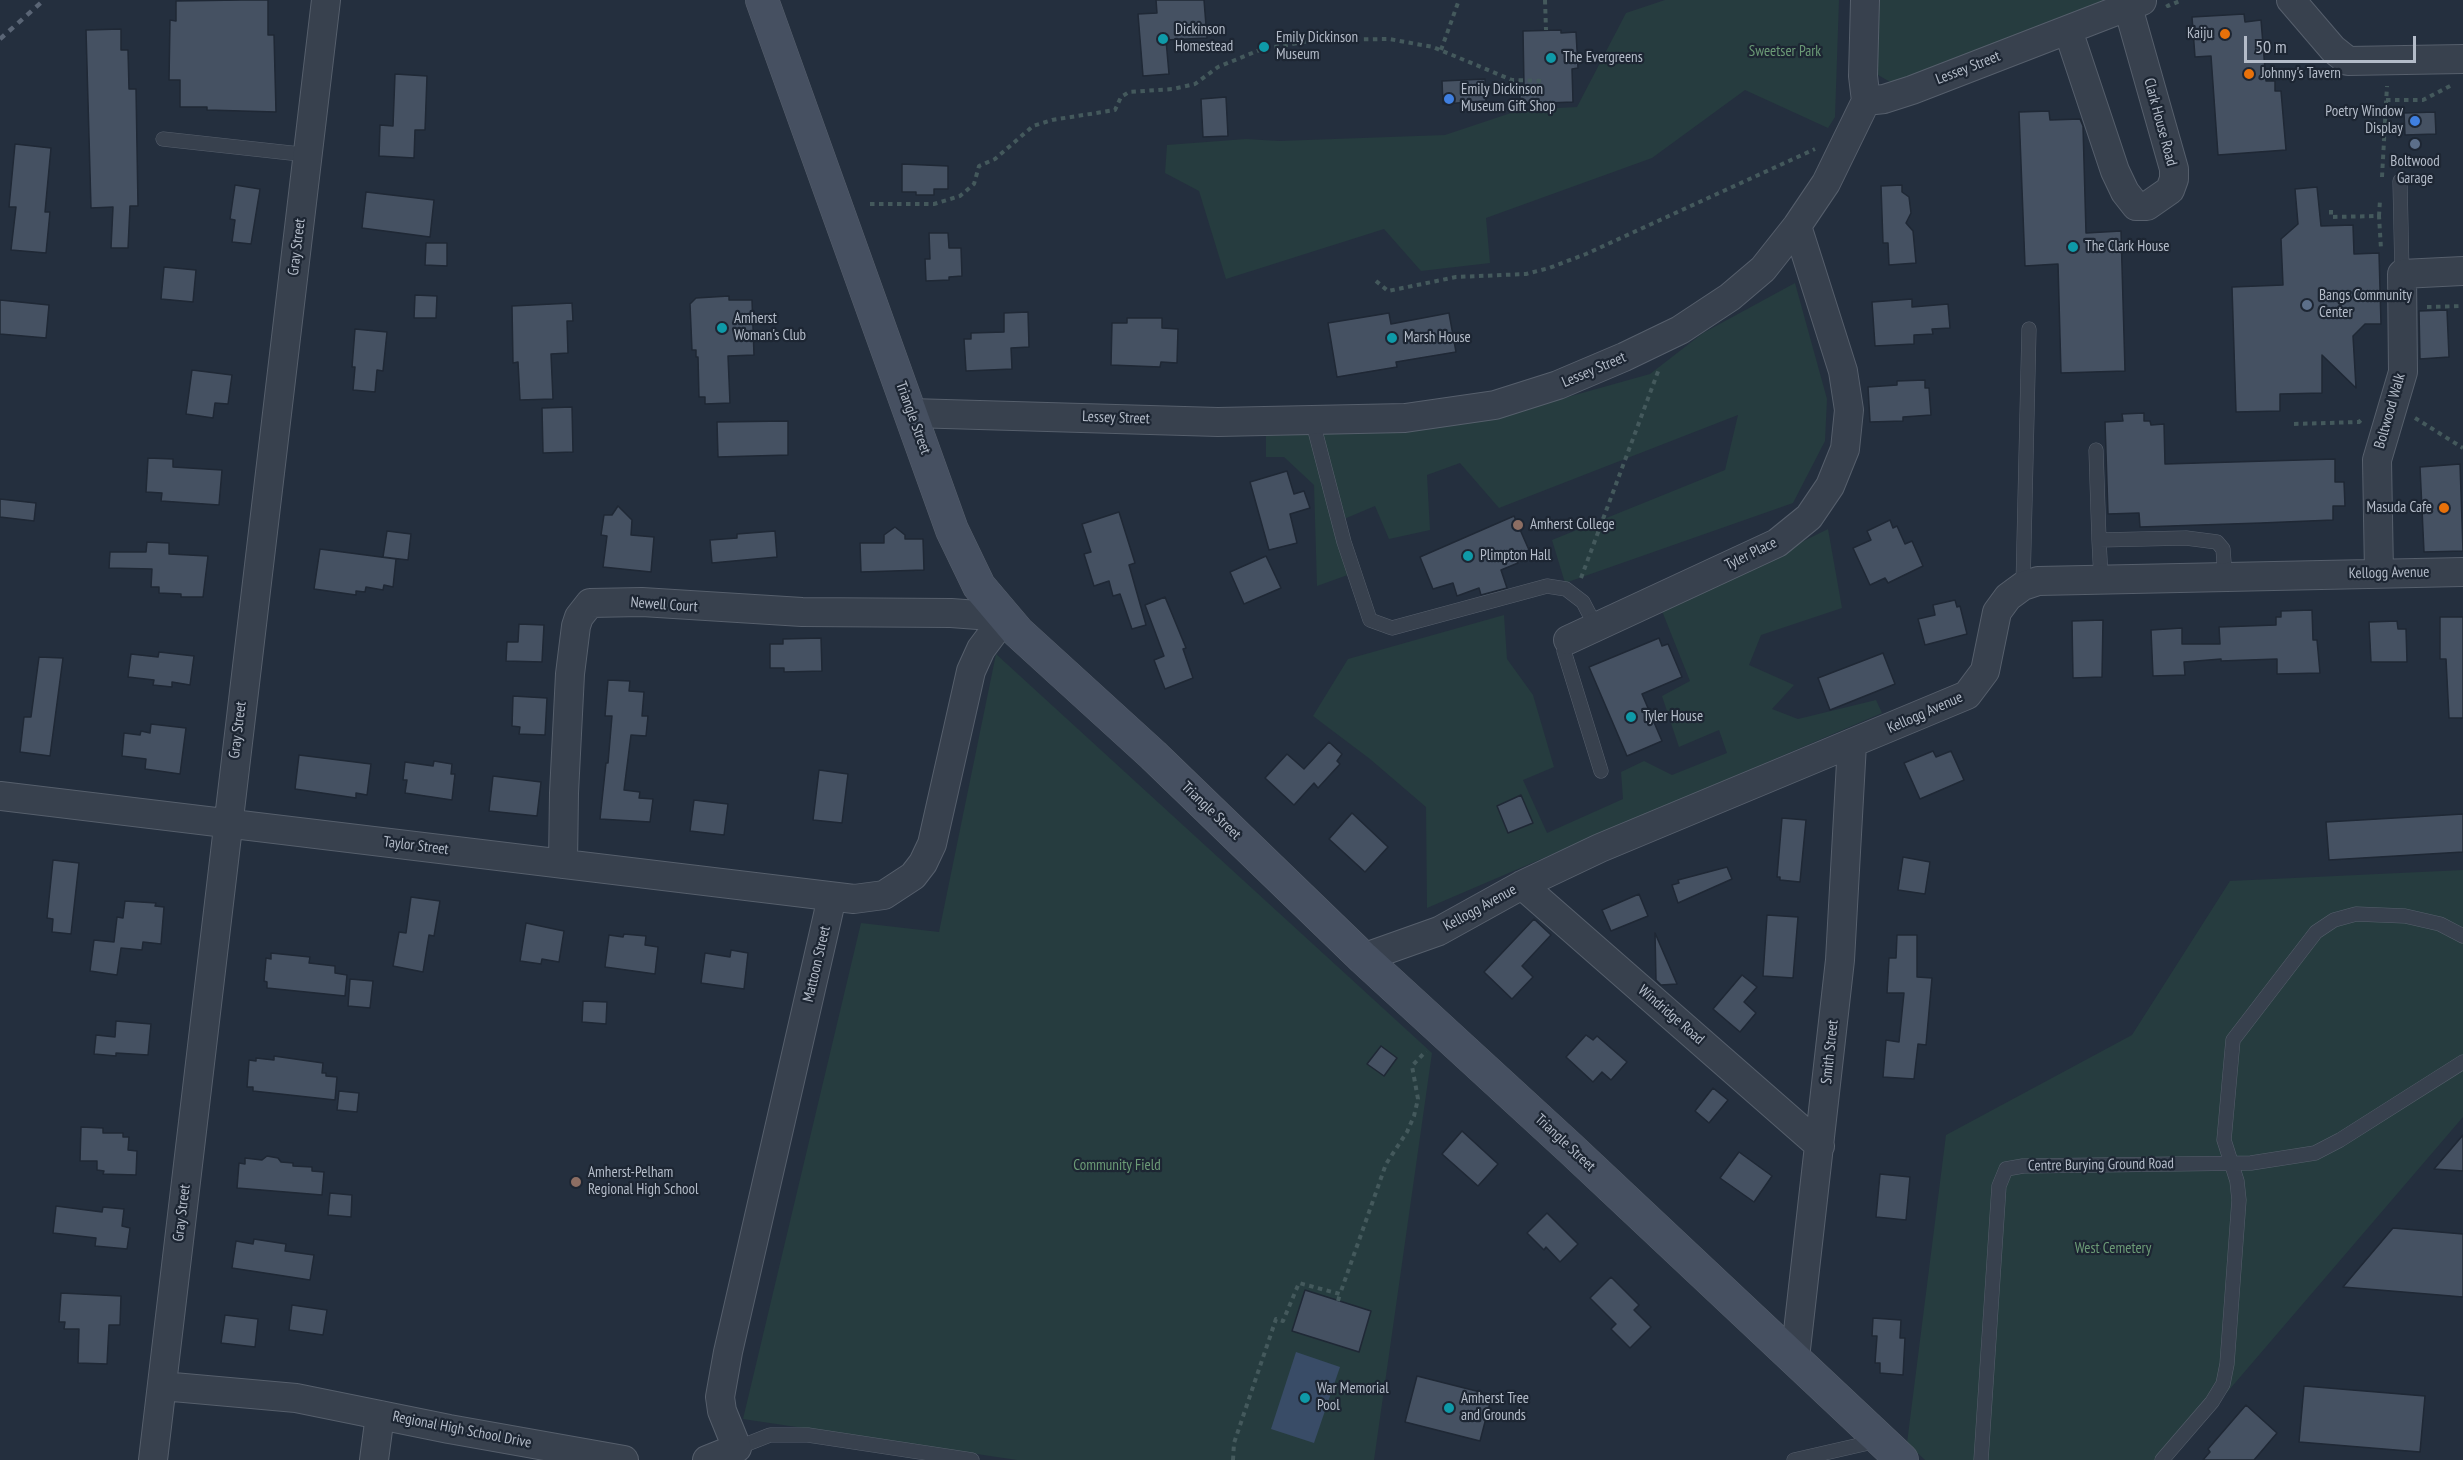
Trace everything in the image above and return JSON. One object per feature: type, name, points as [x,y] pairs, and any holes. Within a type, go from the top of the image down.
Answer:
[{"type":"main road","name":"Triangle Street","points":[[762,0],[952,530],[979,586],[1018,632],[1153,755],[1363,958],[1891,1450]]},
{"type":"street","name":"Gray Street","points":[[153,1460],[326,0]]},
{"type":"street","points":[[1865,0],[1863,76],[1866,101]]},
{"type":"street","points":[[2291,0],[2333,49],[2348,62],[2388,59],[2458,72]]},
{"type":"street","name":"Lessey Street","points":[[911,413],[1218,422],[1405,417],[1495,405],[1558,385],[1680,330],[1738,290],[1763,269],[1797,226],[1826,183],[1866,101],[1884,99],[1912,90],[2068,30],[2146,5]]},
{"type":"street","name":"Clark House Road","points":[[2068,30],[2115,171],[2125,192],[2136,206],[2147,206],[2170,190],[2174,179],[2174,169],[2146,5]]},
{"type":"street","name":"Tyler Place","points":[[1568,640],[1777,543],[1809,517],[1830,486],[1845,448],[1849,410],[1843,371],[1797,226]]},
{"type":"street","points":[[2402,274],[2463,271]]},
{"type":"street","name":"Boltwood Walk","points":[[2379,573],[2376,460],[2403,372],[2402,274]]},
{"type":"street","name":"Kellogg Avenue","points":[[1363,958],[1439,931],[1522,885],[1600,848],[1967,695],[1984,670],[1997,612],[2008,597],[2023,586],[2038,581],[2463,572]]},
{"type":"street","name":"Newell Court","points":[[563,864],[570,674],[576,626],[579,617],[590,603],[642,602],[740,610],[951,613],[1005,617]]},
{"type":"street","points":[[832,897],[854,900],[884,895],[913,876],[923,863],[932,844],[971,671],[981,649],[1005,617]]},
{"type":"street","name":"Smith Street","points":[[1795,1359],[1840,960],[1852,744]]},
{"type":"street","name":"Taylor Street","points":[[0,796],[832,897]]},
{"type":"street","name":"Windridge Road","points":[[1522,885],[1820,1146]]},
{"type":"street","name":"Mattoon Street","points":[[737,1448],[722,1411],[722,1389],[728,1352],[832,897]]},
{"type":"street","points":[[162,1386],[296,1398],[380,1415]]},
{"type":"street","name":"Regional High School Drive","points":[[374,1460],[380,1415],[624,1460]]},
{"type":"street","points":[[707,1460],[737,1448]]},
{"type":"lane","points":[[163,139],[309,155]]},
{"type":"lane","points":[[2400,181],[2402,274]]},
{"type":"lane","points":[[2023,586],[2029,329]]},
{"type":"lane","points":[[1312,419],[1344,542],[1370,620],[1392,628],[1547,586],[1566,589],[1583,602],[1596,627]]},
{"type":"lane","points":[[2096,450],[2101,579]]},
{"type":"lane","points":[[2099,540],[2209,539],[2217,542],[2223,549],[2225,576]]},
{"type":"lane","name":"Tyler Place","points":[[1568,640],[1564,645],[1564,651],[1601,771]]},
{"type":"lane","points":[[2162,1460],[2212,1402],[2223,1384],[2227,1364],[2239,1200],[2237,1181],[2223,1140],[2233,1040],[2316,932],[2334,920],[2356,914],[2405,916],[2440,924],[2463,936]]},
{"type":"lane","name":"Centre Burying Ground Road","points":[[1981,1460],[1999,1186],[2006,1169],[2023,1166],[2231,1163],[2285,1159],[2315,1153],[2340,1140],[2463,1062]]},
{"type":"lane","points":[[737,1448],[770,1435],[808,1435],[972,1460]]},
{"type":"lane","points":[[1794,1460],[1891,1450]]},
{"type":"path","points":[[1441,50],[1459,0]]},
{"type":"path","points":[[1545,0],[1546,30]]},
{"type":"path","points":[[2146,5],[2182,0]]},
{"type":"path","points":[[870,204],[934,204],[960,196],[974,184],[980,166],[995,159],[1033,126],[1052,120],[1115,110],[1120,98],[1129,92],[1173,89],[1195,84],[1218,67],[1262,49],[1317,40],[1389,39],[1441,50],[1512,80],[1545,81]]},
{"type":"path","points":[[2381,181],[2388,59]]},
{"type":"path","points":[[2386,100],[2423,100],[2458,72]]},
{"type":"path","points":[[1376,281],[1388,291],[1456,277],[1526,274],[1549,268],[1586,254],[1824,145]]},
{"type":"path","points":[[2381,193],[2379,216],[2381,250]]},
{"type":"path","points":[[2331,210],[2331,217],[2379,216]]},
{"type":"path","points":[[1575,596],[1665,352],[1662,339]]},
{"type":"path","points":[[2393,404],[2463,448]]},
{"type":"path","points":[[2294,424],[2359,423],[2365,414]]},
{"type":"path","points":[[1338,1301],[1386,1164],[1407,1132],[1414,1116],[1418,1099],[1412,1066],[1432,1044]]},
{"type":"path","points":[[1233,1460],[1234,1443],[1276,1319],[1283,1321],[1299,1283],[1340,1294]]},
{"type":"green space","name":"Sweetser Park","points":[[1665,0],[1839,0],[1835,117],[1828,128],[1745,90],[1652,158],[1486,218],[1490,263],[1421,271],[1384,229],[1226,279],[1199,191],[1165,173],[1167,145],[1246,139],[1279,141],[1445,135],[1520,110],[1577,107],[1626,13]]},
{"type":"green space","points":[[1877,0],[2113,0],[1892,83],[1878,75],[1875,68]]},
{"type":"green space","points":[[1795,283],[1827,399],[1825,441],[1793,503],[1565,583],[1552,540],[1725,470],[1738,415],[1499,508],[1460,463],[1427,475],[1430,530],[1389,539],[1375,506],[1344,519],[1356,572],[1317,586],[1314,485],[1284,457],[1266,457],[1266,431],[1557,400],[1650,374],[1703,333]]},
{"type":"green space","points":[[1828,529],[1842,608],[1761,635],[1749,665],[1794,685],[1772,709],[1798,719],[1876,700],[1882,713],[1427,908],[1426,807],[1370,759],[1313,716],[1348,659],[1504,615],[1507,659],[1533,695],[1554,767],[1523,780],[1547,833],[1623,799],[1621,772],[1644,761],[1672,775],[1727,753],[1719,730],[1679,747],[1662,696],[1690,681],[1662,611]]},
{"type":"green space","name":"Community Field","points":[[996,654],[1432,1053],[1374,1460],[1017,1460],[743,1419],[861,923],[939,932]]},
{"type":"green space","name":"West Cemetery","points":[[2463,870],[2463,1117],[2169,1460],[1925,1460],[1907,1443],[1946,1135],[2132,1035],[2230,881]]},
{"type":"water","name":"War Memorial Pool","points":[[1296,1352],[1340,1367],[1314,1443],[1271,1429]]},
{"type":"building","points":[[268,0],[268,35],[274,35],[276,112],[180,107],[180,80],[169,80],[170,20],[176,21],[176,1]]},
{"type":"building","name":"Dickinson Homestead","points":[[1156,0],[1204,0],[1207,38],[1166,40],[1169,74],[1143,76],[1138,14],[1157,13]]},
{"type":"building","points":[[2244,14],[2245,22],[2261,20],[2266,81],[2275,81],[2275,91],[2281,91],[2286,150],[2218,155],[2211,56],[2195,57],[2192,17]]},
{"type":"building","points":[[121,29],[121,50],[128,50],[129,89],[136,89],[138,206],[130,206],[128,248],[111,248],[113,207],[91,208],[86,30]]},
{"type":"building","name":"The Evergreens","points":[[1561,30],[1561,33],[1576,32],[1578,68],[1572,69],[1573,102],[1520,104],[1520,86],[1524,86],[1523,31]]},
{"type":"building","points":[[395,74],[427,76],[425,130],[415,130],[414,158],[379,156],[380,125],[393,126]]},
{"type":"building","points":[[1485,79],[1486,101],[1443,104],[1442,81]]},
{"type":"building","points":[[1226,97],[1228,136],[1203,137],[1201,99]]},
{"type":"building","name":"The Clark House","points":[[2049,111],[2050,120],[2080,119],[2083,126],[2086,233],[2121,231],[2125,371],[2061,373],[2058,264],[2025,266],[2019,112]]},
{"type":"building","points":[[2435,112],[2436,134],[2405,135],[2404,113]]},
{"type":"building","points":[[15,144],[51,148],[45,212],[50,212],[46,253],[11,250],[16,207],[9,207]]},
{"type":"building","points":[[902,164],[948,166],[948,189],[934,189],[934,195],[902,192]]},
{"type":"building","points":[[235,185],[260,189],[251,244],[232,242],[235,220],[230,219]]},
{"type":"building","points":[[1902,185],[1902,192],[1909,197],[1911,213],[1906,223],[1913,231],[1916,263],[1889,265],[1888,243],[1883,243],[1881,186]]},
{"type":"building","name":"Bangs Community Center","points":[[2317,187],[2321,226],[2353,225],[2354,254],[2379,253],[2381,324],[2365,324],[2353,336],[2356,388],[2322,355],[2322,393],[2280,394],[2280,411],[2236,412],[2232,287],[2283,285],[2281,239],[2298,224],[2295,189]]},
{"type":"building","points":[[366,192],[434,200],[430,237],[362,228]]},
{"type":"building","points":[[929,233],[948,233],[949,248],[961,248],[962,276],[949,277],[949,280],[926,281],[925,259],[930,259]]},
{"type":"building","points":[[426,243],[447,243],[447,266],[425,265]]},
{"type":"building","points":[[164,267],[196,270],[193,302],[161,299]]},
{"type":"building","points":[[415,295],[437,296],[436,318],[414,318]]},
{"type":"building","name":"Amherst Woman's Club","points":[[729,296],[729,300],[752,300],[754,355],[728,356],[730,403],[705,404],[705,397],[699,397],[698,357],[696,357],[696,350],[692,350],[690,304],[696,298]]},
{"type":"building","points":[[1912,299],[1912,307],[1948,304],[1950,328],[1932,329],[1933,334],[1914,335],[1914,344],[1875,346],[1872,302]]},
{"type":"building","points":[[0,300],[49,305],[46,338],[0,334]]},
{"type":"building","points":[[572,303],[573,321],[567,321],[568,353],[551,354],[553,399],[520,400],[518,362],[513,363],[512,306]]},
{"type":"building","points":[[2447,310],[2449,357],[2420,359],[2419,311]]},
{"type":"building","points":[[1028,312],[1029,347],[1011,348],[1012,369],[966,371],[964,339],[971,339],[971,333],[1004,332],[1004,313]]},
{"type":"building","name":"Marsh House","points":[[1389,313],[1391,324],[1449,313],[1456,352],[1396,362],[1397,367],[1337,377],[1328,323]]},
{"type":"building","points":[[1127,318],[1162,318],[1162,328],[1178,329],[1177,363],[1161,362],[1160,367],[1111,365],[1112,323],[1127,323]]},
{"type":"building","points":[[355,329],[387,332],[383,371],[377,370],[375,392],[353,390]]},
{"type":"building","points":[[192,370],[232,375],[228,404],[215,403],[213,418],[186,414]]},
{"type":"building","points":[[1925,380],[1925,388],[1929,388],[1931,415],[1903,417],[1903,421],[1870,422],[1868,387],[1897,385],[1897,381]]},
{"type":"building","points":[[572,407],[573,452],[543,453],[542,408]]},
{"type":"building","points":[[2144,413],[2144,421],[2150,421],[2151,425],[2164,424],[2165,464],[2335,459],[2335,482],[2344,482],[2345,506],[2333,506],[2333,520],[2261,523],[2140,527],[2139,513],[2108,514],[2105,422],[2123,421],[2122,414]]},
{"type":"building","points":[[788,421],[788,455],[718,457],[717,422]]},
{"type":"building","points":[[148,458],[173,459],[173,467],[222,470],[219,505],[161,501],[162,493],[146,492]]},
{"type":"building","points":[[2460,464],[2463,551],[2424,552],[2420,467]]},
{"type":"building","points":[[1287,471],[1294,494],[1304,491],[1310,508],[1290,514],[1297,543],[1269,550],[1250,482]]},
{"type":"building","points":[[0,499],[36,503],[34,521],[0,517]]},
{"type":"building","points":[[618,506],[632,520],[631,535],[654,537],[651,572],[603,567],[607,536],[601,535],[604,515],[612,515]]},
{"type":"building","points":[[1119,512],[1135,563],[1129,565],[1146,625],[1132,629],[1120,594],[1113,596],[1109,581],[1094,586],[1084,554],[1091,552],[1082,524]]},
{"type":"building","name":"Plimpton Hall","points":[[1514,516],[1529,550],[1515,556],[1518,563],[1501,570],[1507,588],[1481,595],[1479,588],[1457,596],[1453,583],[1433,589],[1420,557]]},
{"type":"building","points":[[1890,520],[1893,528],[1897,526],[1905,544],[1912,541],[1923,566],[1888,583],[1885,578],[1870,585],[1853,548],[1871,540],[1867,531]]},
{"type":"building","points":[[895,527],[905,535],[905,539],[923,539],[924,570],[861,572],[860,543],[884,543],[884,535]]},
{"type":"building","points":[[387,531],[411,534],[408,560],[383,557]]},
{"type":"building","points":[[775,531],[777,557],[712,563],[710,540],[737,538],[737,534]]},
{"type":"building","points":[[147,542],[169,543],[169,554],[208,556],[203,597],[181,597],[181,594],[159,593],[159,587],[151,587],[152,569],[109,568],[110,552],[146,552]]},
{"type":"building","points":[[320,549],[396,559],[393,587],[384,585],[383,590],[366,587],[365,592],[356,591],[356,595],[314,589]]},
{"type":"building","points":[[1266,556],[1281,588],[1244,604],[1230,572]]},
{"type":"building","points":[[1165,597],[1186,648],[1183,649],[1193,678],[1165,689],[1154,660],[1164,656],[1145,605]]},
{"type":"building","points":[[1955,600],[1957,607],[1960,606],[1967,634],[1925,645],[1918,619],[1935,615],[1933,605]]},
{"type":"building","points":[[2312,610],[2313,640],[2317,640],[2320,673],[2277,674],[2277,659],[2221,661],[2221,659],[2184,662],[2185,675],[2153,676],[2151,630],[2182,628],[2182,644],[2220,644],[2219,627],[2276,625],[2276,617],[2281,617],[2281,611]]},
{"type":"building","points":[[2440,617],[2463,617],[2463,718],[2449,718],[2446,659],[2440,659]]},
{"type":"building","points":[[2103,620],[2102,677],[2073,678],[2072,621]]},
{"type":"building","points":[[2397,621],[2398,629],[2406,629],[2407,662],[2371,662],[2369,622]]},
{"type":"building","points":[[519,624],[544,625],[542,662],[506,661],[507,642],[518,642]]},
{"type":"building","points":[[821,638],[822,671],[784,672],[784,668],[770,668],[770,644],[783,644],[783,639]]},
{"type":"building","name":"Tyler House","points":[[1659,638],[1662,646],[1668,644],[1682,677],[1642,694],[1662,741],[1627,756],[1589,667]]},
{"type":"building","points":[[159,652],[194,656],[190,685],[172,682],[172,687],[153,685],[154,680],[128,677],[131,654],[158,657]]},
{"type":"building","points":[[1883,653],[1895,684],[1830,710],[1818,678]]},
{"type":"building","points":[[39,657],[63,658],[50,756],[20,752],[24,717],[31,717]]},
{"type":"building","points":[[608,680],[630,681],[629,691],[644,692],[642,716],[648,716],[646,736],[631,735],[624,790],[640,792],[639,798],[653,799],[650,822],[600,819],[612,716],[605,716]]},
{"type":"building","points":[[513,696],[547,698],[545,735],[519,734],[520,727],[512,726]]},
{"type":"building","points":[[151,724],[186,728],[180,774],[145,769],[146,759],[122,756],[124,733],[140,735],[141,731],[150,733]]},
{"type":"building","points":[[1329,742],[1342,754],[1337,761],[1340,764],[1318,788],[1314,783],[1294,805],[1265,778],[1287,754],[1304,769]]},
{"type":"building","points":[[1933,751],[1936,757],[1951,751],[1964,780],[1920,799],[1904,763]]},
{"type":"building","points":[[299,755],[371,764],[367,795],[356,793],[356,798],[295,789]]},
{"type":"building","points":[[434,761],[452,764],[451,774],[455,774],[452,800],[405,793],[407,780],[403,780],[405,762],[433,766]]},
{"type":"building","points":[[819,770],[848,774],[842,823],[813,820]]},
{"type":"building","points":[[493,776],[541,782],[537,816],[489,811]]},
{"type":"building","points":[[1521,795],[1533,823],[1508,833],[1497,806]]},
{"type":"building","points":[[694,800],[728,804],[724,835],[690,831]]},
{"type":"building","points":[[1352,813],[1388,847],[1365,872],[1329,839]]},
{"type":"building","points":[[2463,814],[2463,852],[2329,860],[2326,822]]},
{"type":"building","points":[[1782,818],[1806,820],[1800,882],[1780,880],[1780,877],[1777,877]]},
{"type":"building","points":[[1903,857],[1930,862],[1925,894],[1898,890]]},
{"type":"building","points":[[53,860],[79,863],[71,934],[52,932],[53,919],[47,918]]},
{"type":"building","points":[[1727,867],[1732,879],[1678,903],[1672,885],[1679,883],[1678,880]]},
{"type":"building","points":[[1639,894],[1648,916],[1611,931],[1602,910]]},
{"type":"building","points":[[411,897],[440,901],[434,936],[429,935],[423,972],[393,966],[399,932],[406,933]]},
{"type":"building","points":[[125,901],[156,903],[155,906],[164,907],[161,944],[143,942],[142,950],[121,948],[117,975],[90,971],[94,940],[114,942],[117,917],[123,918]]},
{"type":"building","points":[[1767,915],[1798,917],[1793,978],[1763,976]]},
{"type":"building","points":[[1534,919],[1551,935],[1522,966],[1533,977],[1512,999],[1484,972]]},
{"type":"building","points":[[526,923],[564,931],[559,962],[542,959],[541,964],[520,961]]},
{"type":"building","points":[[1655,933],[1677,984],[1661,985],[1656,980]]},
{"type":"building","points":[[624,934],[646,936],[645,945],[658,947],[655,974],[605,967],[609,935],[623,937]]},
{"type":"building","points":[[1897,935],[1917,935],[1917,977],[1932,978],[1926,1045],[1918,1044],[1914,1079],[1883,1077],[1886,1040],[1899,1042],[1904,993],[1887,993],[1889,958],[1896,958]]},
{"type":"building","points":[[731,950],[748,953],[744,989],[701,983],[705,953],[730,957]]},
{"type":"building","points":[[271,953],[310,957],[309,963],[335,966],[335,973],[347,975],[345,996],[267,988],[267,982],[264,981],[266,958],[271,959]]},
{"type":"building","points":[[1742,975],[1757,987],[1744,1002],[1756,1013],[1740,1032],[1713,1009]]},
{"type":"building","points":[[350,979],[373,981],[370,1008],[348,1006]]},
{"type":"building","points":[[583,1001],[607,1002],[606,1024],[582,1022]]},
{"type":"building","points":[[116,1021],[151,1024],[148,1055],[94,1054],[96,1035],[115,1037]]},
{"type":"building","points":[[1586,1035],[1593,1040],[1597,1036],[1627,1062],[1611,1080],[1602,1072],[1593,1082],[1566,1057]]},
{"type":"building","points":[[1381,1046],[1397,1058],[1384,1076],[1367,1064]]},
{"type":"building","points":[[274,1056],[323,1063],[322,1073],[326,1073],[326,1076],[337,1077],[335,1100],[253,1091],[253,1087],[247,1087],[249,1060],[256,1061],[256,1058],[274,1060]]},
{"type":"building","points":[[1713,1088],[1728,1100],[1709,1123],[1695,1111]]},
{"type":"building","points":[[339,1091],[359,1093],[357,1112],[337,1110]]},
{"type":"building","points":[[81,1127],[103,1128],[103,1133],[123,1133],[123,1137],[129,1137],[128,1150],[137,1151],[136,1175],[103,1174],[104,1171],[97,1170],[97,1161],[80,1161]]},
{"type":"building","points":[[1462,1131],[1498,1164],[1478,1186],[1442,1154]]},
{"type":"building","points":[[2463,1135],[2463,1171],[2434,1169]]},
{"type":"building","points":[[1739,1152],[1772,1176],[1754,1202],[1720,1178]]},
{"type":"building","points":[[267,1156],[278,1158],[281,1162],[293,1163],[293,1166],[312,1167],[312,1171],[324,1172],[322,1195],[237,1188],[239,1163],[245,1164],[245,1158],[262,1160]]},
{"type":"building","points":[[1880,1174],[1910,1177],[1906,1220],[1876,1217]]},
{"type":"building","points":[[330,1193],[352,1195],[351,1217],[328,1215]]},
{"type":"building","points":[[56,1206],[102,1212],[103,1207],[124,1209],[122,1226],[130,1228],[127,1249],[95,1246],[96,1238],[53,1233]]},
{"type":"building","points":[[1547,1213],[1578,1244],[1560,1262],[1546,1247],[1544,1250],[1527,1233]]},
{"type":"building","points":[[2393,1228],[2463,1234],[2463,1297],[2343,1287]]},
{"type":"building","points":[[254,1239],[286,1244],[285,1251],[314,1255],[310,1280],[232,1268],[236,1241],[253,1244]]},
{"type":"building","points":[[1611,1277],[1639,1305],[1634,1310],[1651,1327],[1630,1348],[1611,1329],[1616,1324],[1590,1298]]},
{"type":"building","points":[[1305,1290],[1371,1311],[1359,1352],[1292,1331]]},
{"type":"building","points":[[61,1293],[121,1296],[120,1325],[109,1325],[107,1364],[78,1363],[79,1329],[64,1329],[65,1322],[59,1322]]},
{"type":"building","points":[[292,1305],[327,1310],[323,1335],[289,1330]]},
{"type":"building","points":[[225,1315],[258,1319],[255,1347],[221,1343]]},
{"type":"building","points":[[1873,1318],[1901,1320],[1900,1338],[1905,1338],[1903,1375],[1880,1373],[1880,1363],[1875,1363],[1877,1336],[1872,1336]]},
{"type":"building","name":"Amherst Tree and Grounds","points":[[1417,1376],[1492,1395],[1480,1441],[1405,1422]]},
{"type":"building","points":[[2304,1386],[2425,1396],[2420,1452],[2299,1442]]},
{"type":"building","points":[[2246,1405],[2277,1433],[2254,1460],[2203,1460],[2210,1452],[2208,1449]]},
{"type":"railway","points":[[0,39],[44,0]]},
{"type":"place","name":"Kaiju","points":[[2225,34]]},
{"type":"place","name":"Dickinson Homestead","points":[[1163,39]]},
{"type":"place","name":"Emily Dickinson Museum","points":[[1264,47]]},
{"type":"place","name":"The Evergreens","points":[[1551,58]]},
{"type":"place","name":"Johnny's Tavern","points":[[2249,74]]},
{"type":"place","name":"Emily Dickinson Museum Gift Shop","points":[[1449,99]]},
{"type":"place","name":"Poetry Window Display","points":[[2415,121]]},
{"type":"place","name":"Boltwood Garage","points":[[2415,144]]},
{"type":"place","name":"The Clark House","points":[[2073,247]]},
{"type":"place","name":"Bangs Community Center","points":[[2307,305]]},
{"type":"place","name":"Amherst Woman's Club","points":[[722,328]]},
{"type":"place","name":"Marsh House","points":[[1392,338]]},
{"type":"place","name":"Masuda Cafe","points":[[2444,508]]},
{"type":"place","name":"Amherst College","points":[[1518,525]]},
{"type":"place","name":"Plimpton Hall","points":[[1468,556]]},
{"type":"place","name":"Tyler House","points":[[1631,717]]},
{"type":"place","name":"Amherst-Pelham Regional High School","points":[[576,1182]]},
{"type":"place","name":"War Memorial Pool","points":[[1305,1398]]},
{"type":"place","name":"Amherst Tree and Grounds","points":[[1449,1408]]}]
